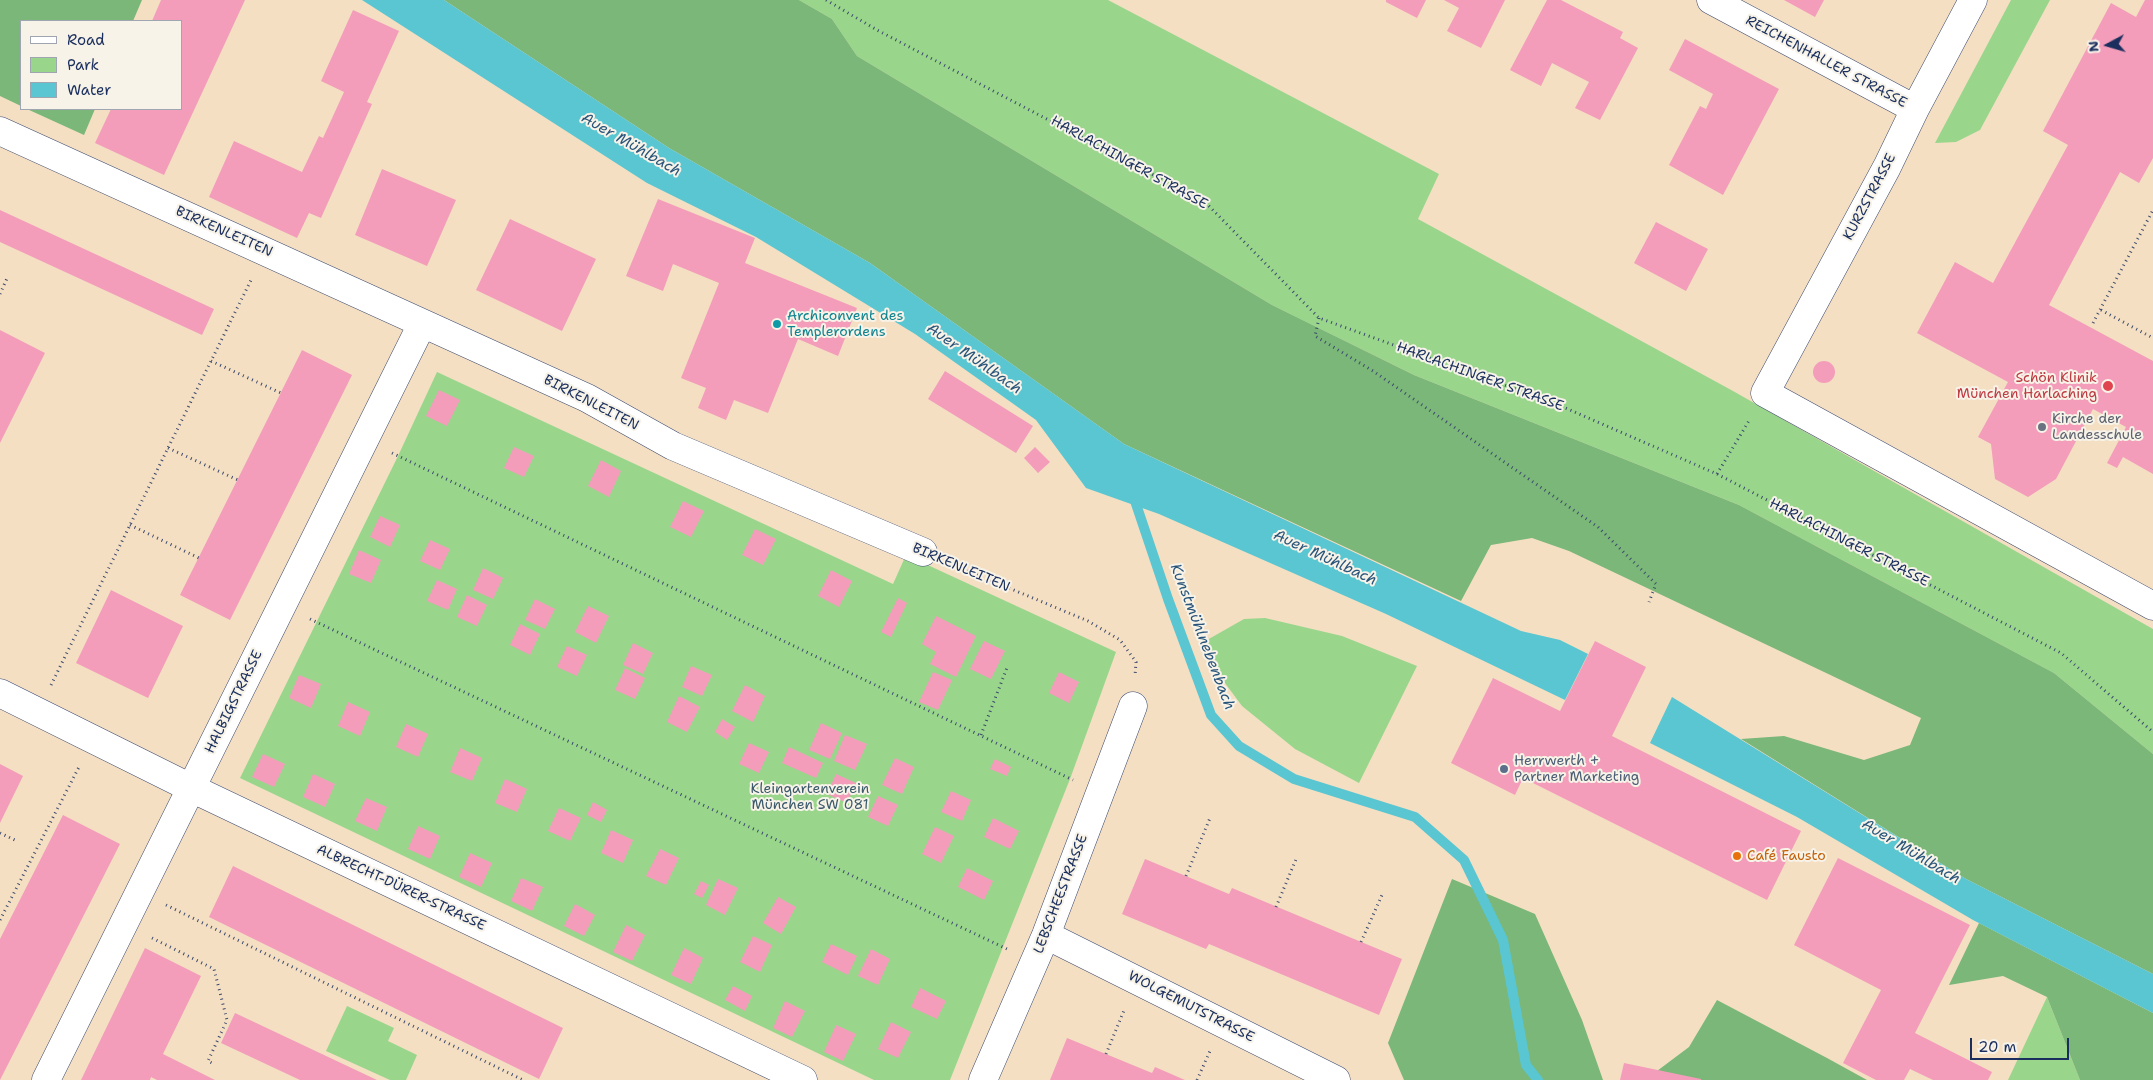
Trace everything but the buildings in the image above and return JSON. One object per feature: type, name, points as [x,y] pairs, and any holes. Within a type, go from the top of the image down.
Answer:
[{"type":"street","name":"REICHENHALLER STRASSE","points":[[1711,0],[1914,109]]},
{"type":"street","name":"KURZSTRASSE","points":[[1765,393],[1973,0]]},
{"type":"street","name":"BIRKENLEITEN","points":[[0,131],[587,398],[673,446],[923,552]]},
{"type":"street","name":"HALBIGSTRASSE","points":[[46,1080],[422,324]]},
{"type":"street","points":[[1765,393],[2153,606]]},
{"type":"street","name":"ALBRECHT-DÜRER-STRASSE","points":[[0,693],[192,788],[803,1080]]},
{"type":"street","name":"LEBSCHEESTRASSE","points":[[984,1080],[1046,935],[1133,706]]},
{"type":"street","name":"WOLGEMUTSTRASSE","points":[[1046,935],[1336,1080]]},
{"type":"path","name":"HARLACHINGER STRASSE","points":[[826,0],[877,30],[1205,202],[1319,318],[1554,403],[1717,474],[2061,653],[2153,732]]},
{"type":"path","points":[[2093,323],[2153,210]]},
{"type":"path","points":[[0,294],[8,276]]},
{"type":"path","points":[[55,675],[247,288]]},
{"type":"path","points":[[2100,310],[2153,338]]},
{"type":"path","points":[[1319,318],[1315,336],[1373,371],[1598,527],[1656,584],[1649,602]]},
{"type":"path","points":[[211,361],[281,393]]},
{"type":"path","points":[[1717,474],[1765,393]]},
{"type":"path","points":[[168,448],[238,480]]},
{"type":"path","points":[[398,456],[1070,779]]},
{"type":"path","points":[[130,525],[199,558]]},
{"type":"path","name":"BIRKENLEITEN","points":[[923,552],[1088,621],[1120,640],[1136,662],[1133,706]]},
{"type":"path","points":[[317,622],[1001,947]]},
{"type":"path","points":[[981,735],[1008,665]]},
{"type":"path","points":[[0,920],[93,739]]},
{"type":"path","points":[[1186,876],[1210,818]]},
{"type":"path","points":[[0,833],[17,842]]},
{"type":"path","points":[[1276,907],[1297,857]]},
{"type":"path","points":[[1361,942],[1382,895]]},
{"type":"path","points":[[160,902],[523,1080]]},
{"type":"path","points":[[145,934],[214,969],[227,1020],[208,1061],[214,1064]]},
{"type":"path","points":[[1106,1054],[1136,980]]},
{"type":"green space","points":[[0,0],[142,0],[133,20],[20,20],[20,106],[0,96]]},
{"type":"green space","points":[[444,0],[799,0],[832,19],[857,56],[1272,305],[1414,375],[1739,505],[2054,673],[2153,754],[2153,974],[1966,879],[1741,739],[1784,736],[1864,760],[1910,745],[1921,718],[1569,551],[1532,538],[1491,545],[1461,601],[1124,444],[870,263],[669,148]]},
{"type":"green space","points":[[799,0],[1108,0],[1439,174],[1418,219],[1733,391],[2153,629],[2153,754],[2054,673],[1739,505],[1414,375],[1272,305],[857,56],[832,19]]},
{"type":"green space","points":[[2011,0],[2050,0],[1980,130],[1956,142],[1935,143]]},
{"type":"green space","points":[[29,110],[95,110],[84,135]]},
{"type":"green space","name":"Kleingartenverein München SW 081","points":[[437,372],[893,584],[906,555],[1116,652],[1070,779],[950,1080],[874,1080],[240,778],[398,456]]},
{"type":"green space","points":[[1265,618],[1342,636],[1417,666],[1359,783],[1295,749],[1242,706],[1219,675],[1207,640],[1244,619]]},
{"type":"green space","points":[[1452,879],[1535,914],[1582,1020],[1603,1080],[1404,1080],[1388,1043]]},
{"type":"green space","points":[[1979,923],[2153,1013],[2153,1080],[2080,1080],[2047,997],[2003,976],[1949,985]]},
{"type":"green space","points":[[2047,997],[2080,1080],[2008,1080]]},
{"type":"green space","points":[[1717,1000],[1867,1080],[1645,1080],[1689,1047]]},
{"type":"green space","points":[[347,1006],[394,1028],[388,1041],[417,1055],[406,1080],[390,1080],[326,1051]]},
{"type":"water","name":"Auer Mühlbach","points":[[362,0],[444,0],[669,148],[870,263],[1124,444],[1521,631],[1560,640],[1588,654],[1565,700],[1386,614],[1159,514],[1086,488],[1036,420],[915,334],[756,237],[647,183]]},
{"type":"water","name":"Auer Mühlbach","points":[[1672,697],[1966,879],[2153,974],[2153,1013],[1973,920],[1797,817],[1650,743]]},
{"type":"waterway","name":"Kunstmühlnebenbach","points":[[1133,495],[1168,599],[1211,715],[1239,746],[1294,779],[1415,817],[1464,860],[1503,940],[1526,1065],[1538,1080]]},
{"type":"place","name":"Archiconvent des Templerordens","points":[[777,324]]},
{"type":"place","name":"Schön Klinik München Harlaching","points":[[2108,386]]},
{"type":"place","name":"Kirche der Landesschule","points":[[2042,427]]},
{"type":"place","name":"Herrwerth + Partner Marketing","points":[[1504,769]]},
{"type":"place","name":"Café Fausto","points":[[1737,856]]}]
